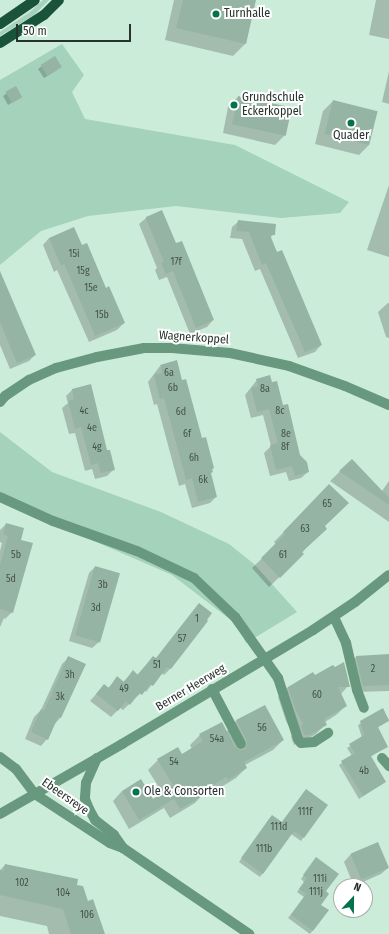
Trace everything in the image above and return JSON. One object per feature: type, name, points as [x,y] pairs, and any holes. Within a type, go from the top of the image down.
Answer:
[{"type":"main road","points":[[0,24],[34,0]]},
{"type":"main road","points":[[0,43],[44,15],[59,0]]},
{"type":"street","name":"Wagnerkoppel","points":[[0,402],[5,396],[29,380],[56,368],[97,357],[138,349],[172,348],[230,353],[289,366],[345,386],[389,405]]},
{"type":"street","points":[[0,497],[53,521],[137,551],[194,578],[235,617],[278,678],[298,739],[301,743],[314,742],[328,733]]},
{"type":"street","name":"Berner Heerweg","points":[[0,814],[264,660],[334,617],[374,588],[389,575]]},
{"type":"street","points":[[334,617],[346,643],[357,690],[364,708]]},
{"type":"street","points":[[212,689],[241,744]]},
{"type":"street","name":"Ebeersreye","points":[[0,757],[16,769],[35,794],[110,843],[123,848],[249,934]]},
{"type":"street","name":"Ebeersreye","points":[[97,758],[86,783],[85,798],[95,820],[114,835],[123,848]]},
{"type":"street","points":[[382,758],[389,766]]},
{"type":"green space","points":[[43,0],[49,0],[34,15],[0,36],[0,32],[30,12]]},
{"type":"green space","points":[[62,44],[84,75],[72,92],[85,119],[235,145],[349,202],[340,213],[281,218],[176,206],[88,216],[41,231],[0,265],[0,80]]},
{"type":"green space","points":[[0,432],[52,472],[161,512],[229,544],[254,564],[297,612],[246,643],[236,624],[172,575],[0,500]]},
{"type":"building","name":"Turnhalle","points":[[183,0],[256,0],[246,44],[176,28]]},
{"type":"building","points":[[55,56],[62,67],[47,76],[41,65]]},
{"type":"building","points":[[16,86],[22,97],[12,103],[6,92]]},
{"type":"building","points":[[238,96],[292,107],[286,136],[232,124]]},
{"type":"building","name":"Quader","points":[[333,100],[378,111],[369,145],[325,134]]},
{"type":"building","points":[[162,210],[176,243],[182,241],[214,320],[196,328],[173,271],[166,274],[161,263],[164,262],[146,219],[146,217]]},
{"type":"building","points":[[238,220],[276,224],[275,235],[270,235],[277,252],[282,250],[322,345],[305,352],[266,263],[262,265],[249,232],[236,231]]},
{"type":"building","points":[[74,227],[82,245],[87,243],[106,288],[109,286],[125,323],[95,336],[64,264],[61,266],[49,238]]},
{"type":"building","points":[[0,271],[36,355],[17,363],[0,322]]},
{"type":"building","points":[[177,360],[182,380],[186,379],[202,438],[206,437],[214,468],[212,469],[213,472],[211,473],[217,497],[198,502],[192,478],[186,480],[164,398],[160,399],[154,375],[162,373],[160,365]]},
{"type":"building","points":[[270,375],[272,382],[277,381],[283,405],[288,404],[300,455],[307,462],[309,472],[295,476],[292,466],[276,470],[270,445],[278,443],[269,409],[257,412],[251,388],[258,386],[256,379]]},
{"type":"building","points":[[91,384],[107,450],[110,450],[115,470],[101,473],[98,463],[91,465],[81,427],[75,429],[68,401],[74,399],[72,389]]},
{"type":"building","points":[[352,459],[389,498],[389,505],[339,471]]},
{"type":"building","points":[[329,484],[349,503],[325,526],[327,529],[302,552],[304,554],[280,578],[261,558],[285,534],[283,532]]},
{"type":"building","points":[[6,523],[24,528],[21,540],[33,543],[13,613],[0,609],[0,565],[8,536],[3,534]]},
{"type":"building","points":[[95,566],[120,573],[100,642],[75,635]]},
{"type":"building","points":[[199,603],[212,613],[207,620],[208,621],[171,669],[167,667],[153,686],[150,684],[142,695],[139,693],[130,705],[126,701],[118,711],[96,694],[104,684],[109,688],[117,676],[124,682],[133,670],[138,675],[153,656],[156,658]]},
{"type":"building","points":[[389,654],[389,685],[363,686],[356,656]]},
{"type":"building","points":[[68,656],[86,664],[61,718],[58,717],[48,740],[31,732],[41,709],[44,711]]},
{"type":"building","points":[[344,662],[350,687],[338,687],[347,706],[324,719],[327,725],[309,735],[304,735],[301,726],[303,724],[296,711],[288,687],[313,672],[315,675],[333,665],[335,667]]},
{"type":"building","points":[[265,705],[284,740],[244,762],[247,768],[228,780],[226,777],[204,790],[206,794],[180,809],[174,799],[139,820],[122,791],[141,779],[153,799],[173,785],[157,759],[178,747],[182,754],[203,741],[199,734],[222,722],[235,747],[240,750],[244,750],[247,745],[247,741],[236,720]]},
{"type":"building","points":[[383,708],[389,721],[378,727],[388,747],[371,756],[386,782],[363,796],[341,761],[355,753],[349,744],[364,735],[360,721]]},
{"type":"building","points":[[306,789],[328,805],[304,838],[294,831],[263,874],[241,858],[272,815],[282,822]]},
{"type":"building","points":[[378,842],[389,868],[365,878],[361,878],[350,854]]},
{"type":"building","points":[[316,857],[339,874],[336,878],[333,878],[333,882],[326,891],[329,894],[321,905],[329,910],[313,931],[291,915],[306,894],[299,889],[307,878],[303,875]]},
{"type":"building","points":[[5,864],[78,879],[77,885],[83,886],[88,901],[93,899],[105,934],[71,934],[63,909],[0,895],[0,870],[3,871]]},
{"type":"place","name":"Turnhalle","points":[[216,14]]},
{"type":"place","name":"Grundschule Eckerkoppel","points":[[234,105]]},
{"type":"place","name":"Quader","points":[[351,123]]},
{"type":"place","name":"Ole & Consorten","points":[[136,792]]}]
